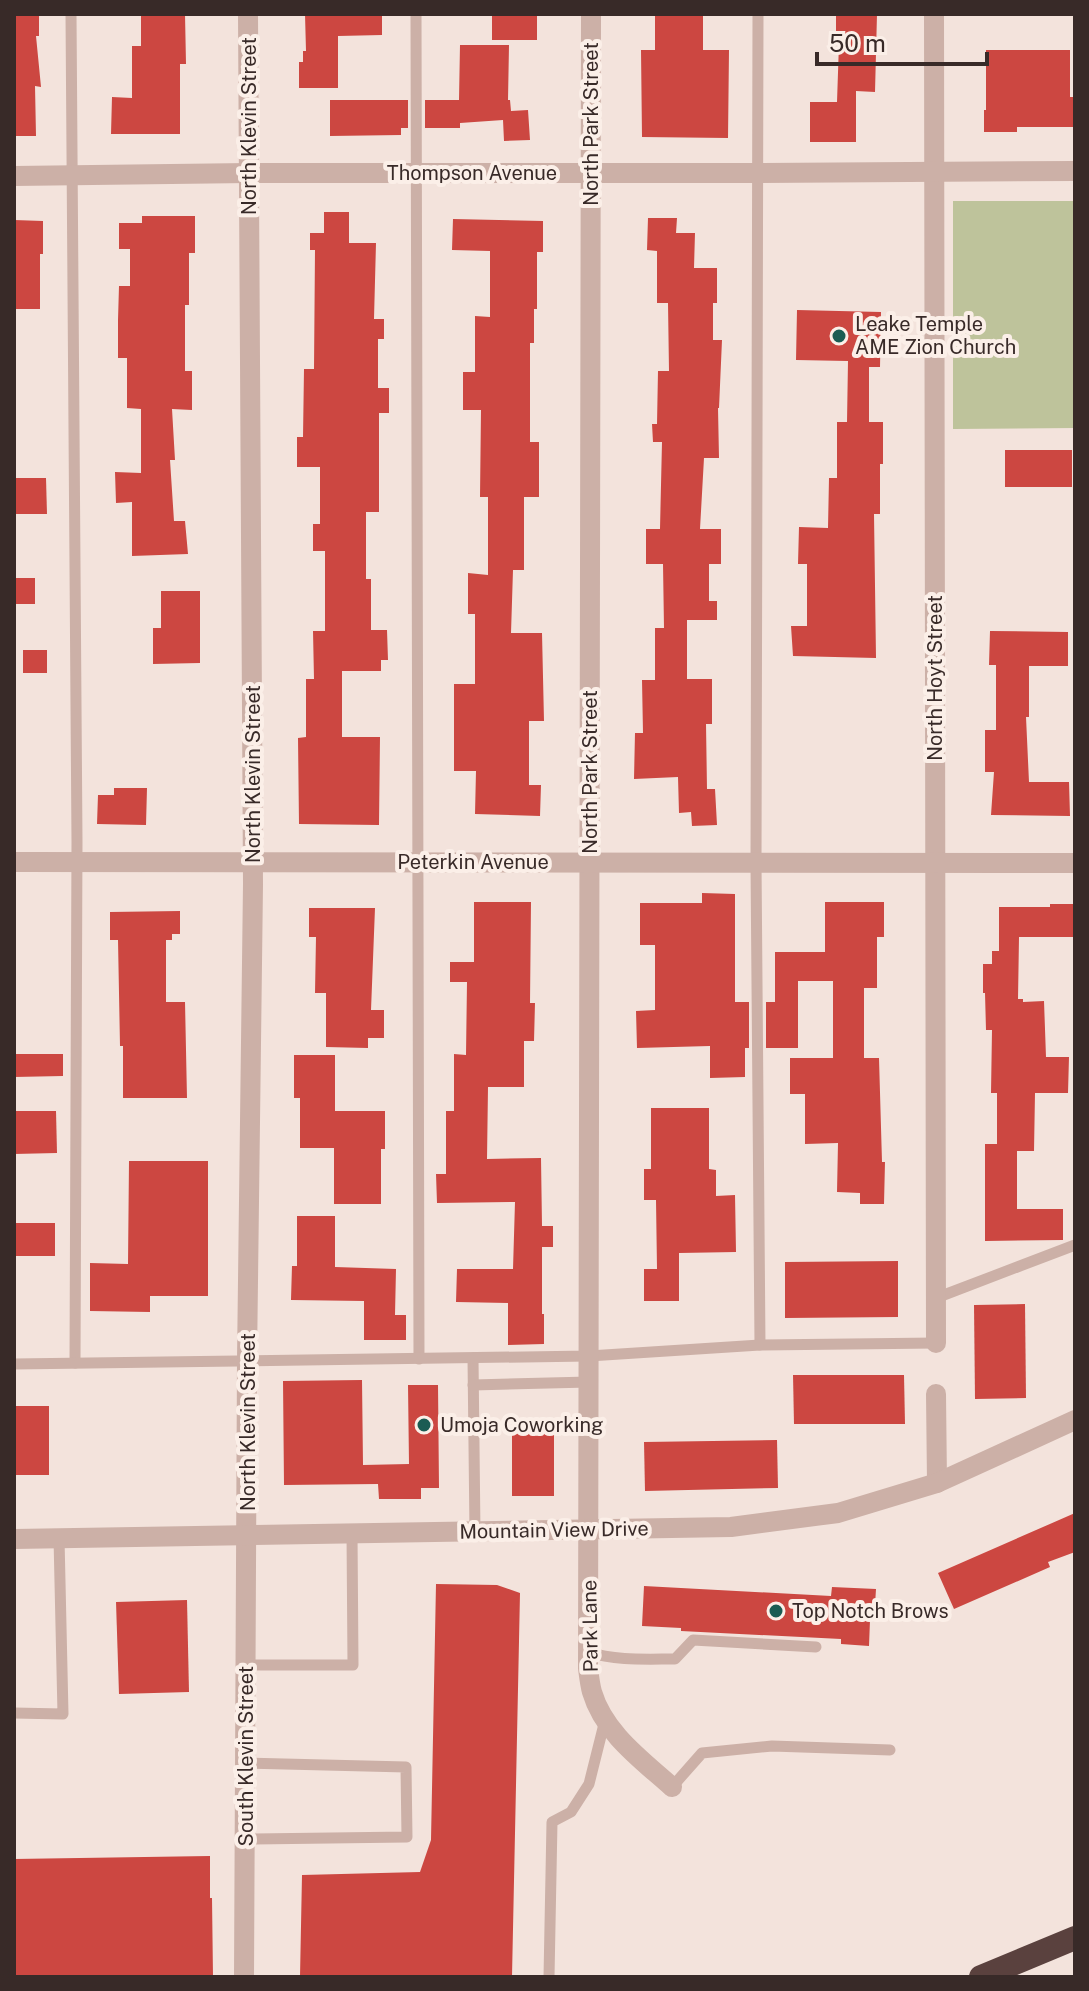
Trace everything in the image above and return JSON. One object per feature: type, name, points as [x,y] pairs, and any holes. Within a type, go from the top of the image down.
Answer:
[{"type":"highway","points":[[981,1977],[1075,1938]]},
{"type":"street","name":"North Klevin Street","points":[[247,1534],[253,862],[248,14]]},
{"type":"street","name":"North Park Street","points":[[589,1530],[591,14]]},
{"type":"street","name":"North Hoyt Street","points":[[934,14],[936,1343]]},
{"type":"street","name":"Thompson Avenue","points":[[14,176],[1075,171]]},
{"type":"street","name":"Peterkin Avenue","points":[[14,862],[1075,863]]},
{"type":"street","points":[[936,1394],[937,1483]]},
{"type":"street","name":"Mountain View Drive","points":[[14,1539],[731,1527],[838,1513],[937,1483],[1075,1420]]},
{"type":"street","name":"Park Lane","points":[[589,1530],[588,1668],[592,1694],[605,1720],[624,1744],[672,1787]]},
{"type":"street","name":"South Klevin Street","points":[[244,1977],[247,1534]]},
{"type":"lane","points":[[71,14],[77,862],[75,1363]]},
{"type":"lane","points":[[416,14],[419,1359]]},
{"type":"lane","points":[[758,14],[756,863],[760,1345]]},
{"type":"lane","points":[[936,1298],[1075,1245]]},
{"type":"lane","points":[[14,1364],[589,1356],[760,1345],[936,1343]]},
{"type":"lane","points":[[473,1358],[475,1532]]},
{"type":"lane","points":[[473,1385],[589,1382]]},
{"type":"lane","points":[[247,1665],[353,1665],[352,1533]]},
{"type":"lane","points":[[14,1713],[63,1714],[59,1538]]},
{"type":"lane","points":[[588,1652],[602,1657],[675,1659],[693,1640],[816,1647]]},
{"type":"lane","points":[[549,1977],[552,1822],[571,1812],[589,1784],[605,1720]]},
{"type":"lane","points":[[672,1787],[702,1753],[772,1746],[890,1750]]},
{"type":"lane","points":[[245,1839],[407,1837],[406,1767],[246,1763]]},
{"type":"green space","points":[[953,201],[1075,201],[1075,428],[953,429]]},
{"type":"building","points":[[14,14],[39,14],[39,36],[36,36],[41,87],[35,86],[36,136],[14,136]]},
{"type":"building","points":[[141,14],[185,14],[186,64],[180,64],[180,134],[111,134],[112,97],[132,98],[132,46],[141,46]]},
{"type":"building","points":[[305,14],[382,14],[382,35],[338,36],[338,88],[299,88],[299,62],[303,62],[303,51],[306,51]]},
{"type":"building","points":[[492,14],[537,14],[537,40],[492,40]]},
{"type":"building","points":[[655,14],[703,14],[703,50],[729,50],[728,138],[642,137],[641,50],[655,50]]},
{"type":"building","points":[[836,14],[877,14],[875,92],[856,91],[856,142],[810,142],[810,102],[837,102],[839,43],[836,43]]},
{"type":"building","points":[[460,45],[509,45],[508,100],[511,111],[528,110],[530,140],[504,141],[503,120],[460,123],[460,128],[425,128],[425,100],[459,100]]},
{"type":"building","points":[[986,50],[1070,50],[1070,97],[1075,97],[1075,127],[1017,127],[1017,132],[984,132]]},
{"type":"building","points":[[330,100],[408,100],[408,128],[401,128],[401,135],[330,136]]},
{"type":"building","points":[[324,212],[349,212],[349,243],[376,243],[374,319],[384,319],[384,339],[378,339],[378,388],[389,388],[389,413],[379,413],[379,512],[366,512],[366,579],[371,579],[371,630],[387,630],[388,660],[381,660],[381,671],[342,671],[342,737],[380,737],[379,825],[299,824],[298,738],[306,737],[306,679],[314,679],[313,631],[325,631],[325,551],[313,551],[313,524],[320,524],[320,467],[297,467],[297,437],[303,437],[304,369],[314,369],[315,250],[310,250],[310,233],[324,233]]},
{"type":"building","points":[[142,216],[195,216],[195,253],[189,253],[189,305],[185,305],[185,371],[192,371],[192,410],[172,409],[175,460],[170,460],[174,521],[185,521],[188,554],[132,556],[132,502],[116,503],[115,472],[141,473],[141,409],[127,408],[127,358],[118,358],[119,286],[130,286],[130,249],[119,249],[119,223],[142,223]]},
{"type":"building","points":[[648,218],[677,218],[676,233],[695,233],[694,268],[717,268],[713,340],[722,340],[719,458],[704,458],[700,529],[721,529],[721,564],[709,564],[709,601],[717,601],[717,620],[687,620],[687,679],[712,679],[712,724],[706,724],[707,789],[715,789],[717,825],[692,826],[691,812],[679,813],[678,777],[634,779],[635,733],[643,733],[642,680],[655,680],[655,628],[664,628],[663,564],[646,564],[646,529],[660,529],[662,442],[653,442],[652,424],[657,424],[658,371],[669,371],[668,303],[657,303],[657,251],[647,250]]},
{"type":"building","points":[[453,219],[543,221],[543,252],[537,252],[534,343],[530,343],[530,442],[539,442],[539,497],[524,497],[524,570],[513,570],[511,633],[542,633],[544,721],[529,721],[529,785],[541,785],[540,816],[475,814],[476,771],[454,771],[454,684],[475,684],[475,614],[468,614],[468,573],[488,575],[488,497],[480,497],[481,410],[463,410],[463,372],[475,372],[475,316],[490,317],[490,251],[452,250]]},
{"type":"building","points":[[14,220],[43,221],[40,309],[14,309]]},
{"type":"building","points":[[797,310],[881,312],[880,367],[869,367],[869,422],[883,422],[880,514],[874,514],[876,658],[793,656],[791,626],[807,626],[807,564],[798,564],[799,527],[828,528],[829,478],[837,478],[837,422],[847,422],[848,361],[796,360]]},
{"type":"building","points":[[1005,450],[1072,450],[1072,487],[1005,487]]},
{"type":"building","points":[[14,478],[46,478],[47,514],[14,514]]},
{"type":"building","points":[[14,578],[35,578],[35,604],[14,604]]},
{"type":"building","points":[[161,591],[200,591],[200,663],[153,664],[153,628],[161,628]]},
{"type":"building","points":[[990,631],[1068,632],[1068,666],[1029,666],[1029,717],[1026,717],[1029,782],[1069,782],[1070,816],[991,815],[994,772],[985,772],[985,730],[996,730],[996,665],[989,665]]},
{"type":"building","points":[[23,650],[47,650],[47,673],[23,673]]},
{"type":"building","points":[[114,788],[147,788],[146,825],[97,824],[98,795],[114,795]]},
{"type":"building","points":[[702,893],[735,894],[735,1002],[749,1002],[749,1048],[745,1048],[745,1077],[710,1078],[710,1046],[637,1048],[636,1011],[655,1010],[655,945],[640,945],[640,903],[702,903]]},
{"type":"building","points":[[474,902],[531,902],[530,1003],[535,1003],[534,1041],[524,1041],[524,1087],[488,1087],[487,1159],[541,1158],[542,1226],[553,1226],[553,1247],[542,1247],[544,1344],[508,1345],[508,1303],[456,1302],[457,1269],[513,1269],[515,1202],[437,1203],[436,1174],[446,1174],[446,1111],[454,1111],[454,1054],[466,1055],[467,982],[450,982],[450,962],[474,962]]},
{"type":"building","points":[[825,902],[884,902],[884,937],[877,937],[877,988],[864,988],[864,1058],[879,1058],[882,1162],[885,1162],[884,1204],[860,1204],[860,1193],[837,1192],[838,1143],[805,1144],[805,1094],[790,1094],[790,1058],[833,1058],[833,981],[798,981],[798,1048],[766,1048],[766,1002],[775,1002],[775,952],[825,952]]},
{"type":"building","points":[[1050,904],[1075,904],[1075,937],[1019,937],[1018,999],[1023,999],[1023,1002],[1044,1001],[1046,1057],[1069,1057],[1068,1093],[1035,1093],[1034,1151],[1017,1151],[1017,1209],[1063,1209],[1063,1240],[985,1241],[985,1144],[997,1144],[997,1093],[991,1093],[992,1030],[986,1030],[983,964],[992,964],[992,951],[999,951],[999,907],[1050,907]]},
{"type":"building","points":[[309,908],[375,908],[371,1010],[384,1010],[384,1038],[368,1038],[368,1048],[326,1047],[326,993],[315,993],[316,937],[309,937]]},
{"type":"building","points":[[180,911],[180,934],[172,934],[172,940],[166,940],[166,1002],[185,1002],[187,1098],[123,1098],[118,940],[110,940],[110,912]]},
{"type":"building","points":[[14,1054],[63,1054],[63,1076],[14,1077]]},
{"type":"building","points":[[294,1055],[335,1055],[335,1111],[385,1111],[381,1204],[334,1204],[334,1148],[300,1148],[300,1098],[294,1098]]},
{"type":"building","points":[[651,1108],[709,1108],[709,1169],[716,1170],[716,1196],[735,1195],[736,1252],[679,1253],[679,1301],[644,1301],[644,1269],[657,1269],[656,1200],[644,1200],[644,1169],[651,1169]]},
{"type":"building","points":[[14,1111],[56,1111],[57,1153],[14,1154]]},
{"type":"building","points":[[129,1161],[208,1161],[208,1296],[150,1296],[150,1312],[90,1311],[90,1263],[128,1264]]},
{"type":"building","points":[[297,1216],[335,1216],[335,1267],[396,1269],[395,1315],[406,1315],[406,1340],[364,1340],[364,1301],[291,1300],[292,1266],[297,1266]]},
{"type":"building","points":[[14,1223],[55,1223],[55,1256],[14,1256]]},
{"type":"building","points":[[898,1261],[898,1317],[785,1318],[785,1262]]},
{"type":"building","points":[[1025,1304],[1026,1398],[975,1399],[974,1305]]},
{"type":"building","points":[[793,1375],[904,1375],[905,1424],[794,1424]]},
{"type":"building","points":[[362,1380],[363,1465],[409,1464],[408,1385],[438,1385],[439,1488],[421,1488],[421,1499],[379,1499],[378,1484],[284,1485],[283,1381]]},
{"type":"building","points":[[14,1406],[49,1406],[49,1475],[14,1475]]},
{"type":"building","points":[[512,1432],[554,1432],[554,1496],[512,1496]]},
{"type":"building","points":[[777,1440],[778,1488],[645,1491],[644,1442]]},
{"type":"building","points":[[1075,1513],[1075,1552],[1048,1562],[1050,1567],[954,1609],[938,1573]]},
{"type":"building","points":[[436,1584],[497,1585],[520,1593],[512,1977],[300,1977],[302,1875],[420,1872],[431,1840]]},
{"type":"building","points":[[644,1586],[831,1596],[832,1587],[876,1589],[869,1646],[841,1644],[841,1639],[681,1631],[681,1628],[642,1626]]},
{"type":"building","points":[[187,1600],[189,1692],[119,1694],[116,1602]]},
{"type":"building","points":[[210,1856],[213,1977],[14,1977],[14,1859]]},
{"type":"place","name":"Leake Temple AME Zion Church","points":[[839,336]]},
{"type":"place","name":"Umoja Coworking","points":[[424,1425]]},
{"type":"place","name":"Top Notch Brows","points":[[776,1611]]}]
